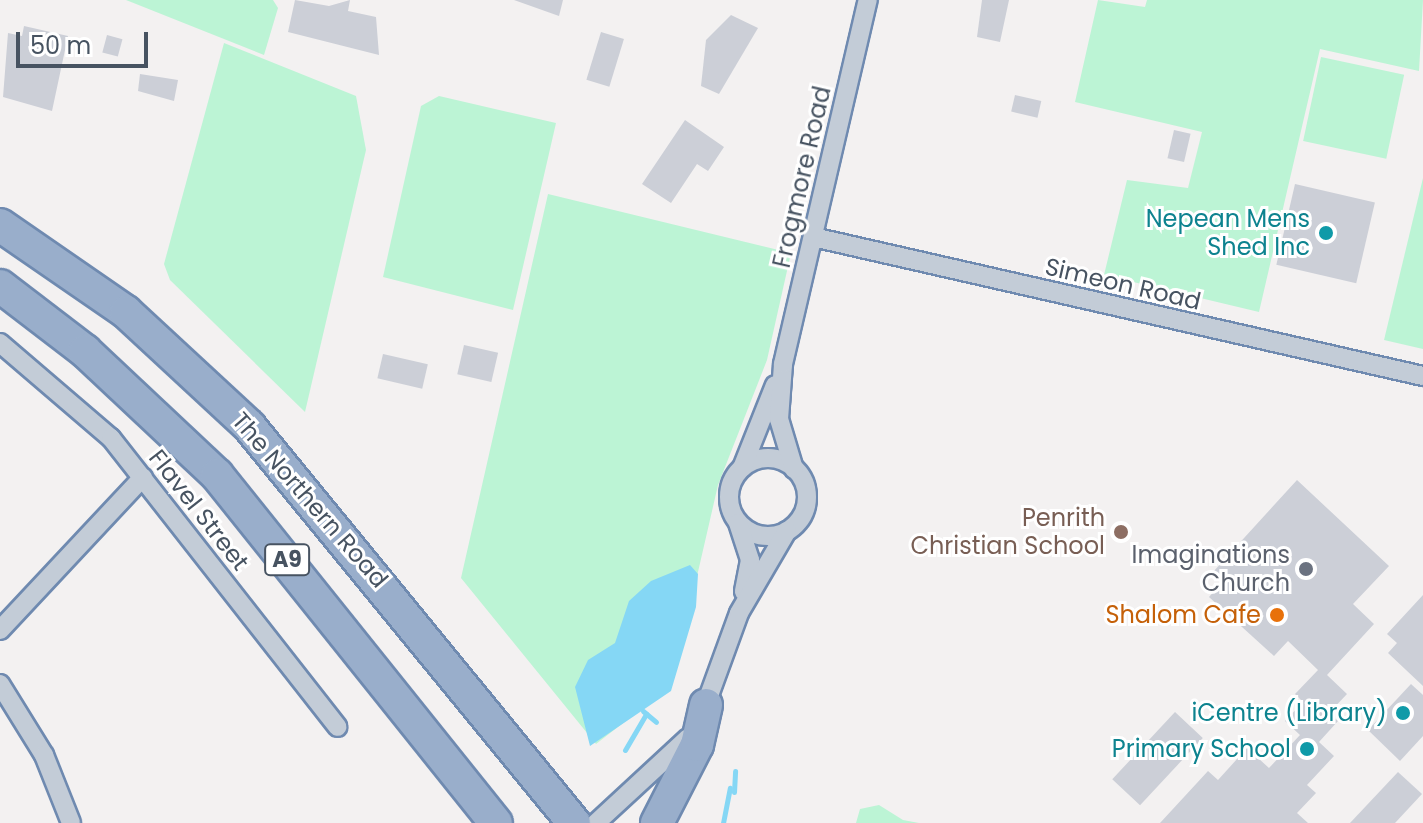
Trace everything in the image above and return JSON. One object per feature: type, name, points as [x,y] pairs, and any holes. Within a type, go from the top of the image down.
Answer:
[{"type":"highway","name":"The Northern Road","points":[[0,225],[126,312],[249,426],[574,823]]},
{"type":"highway","name":"A9","points":[[0,286],[85,351],[217,475],[496,823]]},
{"type":"highway","points":[[657,823],[697,745],[706,705]]},
{"type":"highway","points":[[469,789],[510,823]]},
{"type":"street","name":"Frogmore Road","points":[[742,468],[783,364],[868,0]]},
{"type":"street","name":"Simeon Road","points":[[813,237],[1423,376]]},
{"type":"street","name":"Flavel Street","points":[[0,343],[77,406],[143,477],[338,727]]},
{"type":"street","name":"Frogmore Road","points":[[783,364],[779,419],[794,469]]},
{"type":"street","points":[[596,823],[671,759],[706,705],[739,613],[750,560],[729,494],[742,468],[769,459],[794,469],[806,502],[739,613]]},
{"type":"street","points":[[0,630],[143,477]]},
{"type":"street","points":[[737,521],[762,536],[787,531]]},
{"type":"street","points":[[0,684],[44,755],[71,823]]},
{"type":"green space","points":[[126,0],[273,0],[278,8],[264,55]]},
{"type":"green space","points":[[1098,0],[1145,7],[1147,0],[1423,0],[1419,71],[1320,49],[1259,312],[1104,275],[1127,180],[1188,188],[1202,132],[1075,102]]},
{"type":"green space","points":[[224,43],[356,96],[366,150],[305,412],[170,280],[164,264]]},
{"type":"green space","points":[[1321,57],[1404,75],[1386,159],[1303,141]]},
{"type":"green space","points":[[439,96],[556,123],[513,310],[383,277],[421,106]]},
{"type":"green space","points":[[1423,178],[1423,349],[1384,340]]},
{"type":"green space","points":[[548,194],[791,253],[767,360],[718,485],[672,685],[596,744],[461,578]]},
{"type":"green space","points":[[879,805],[903,820],[919,823],[856,823],[860,809]]},
{"type":"water","points":[[690,565],[698,574],[696,607],[671,691],[590,746],[575,687],[588,660],[615,643],[629,601],[651,581]]},
{"type":"building","points":[[295,0],[329,6],[350,0],[348,11],[376,17],[379,55],[288,32]]},
{"type":"building","points":[[514,0],[563,0],[559,16]]},
{"type":"building","points":[[982,0],[1009,0],[1000,42],[977,37]]},
{"type":"building","points":[[731,15],[758,28],[719,94],[701,86],[706,40]]},
{"type":"building","points":[[24,26],[68,36],[52,111],[3,97],[8,33],[22,36]]},
{"type":"building","points":[[601,32],[624,39],[609,87],[586,80]]},
{"type":"building","points":[[107,35],[122,39],[118,57],[102,52]]},
{"type":"building","points":[[140,74],[178,80],[174,101],[138,91]]},
{"type":"building","points":[[1015,95],[1041,101],[1037,118],[1011,112]]},
{"type":"building","points":[[685,120],[724,147],[708,171],[697,164],[671,203],[642,184]]},
{"type":"building","points":[[1174,130],[1191,134],[1184,162],[1167,158]]},
{"type":"building","name":"Nepean Mens Shed Inc","points":[[1295,184],[1375,202],[1356,283],[1276,265]]},
{"type":"building","points":[[464,345],[498,353],[491,382],[457,374]]},
{"type":"building","points":[[383,354],[428,364],[422,389],[377,378]]},
{"type":"building","points":[[1297,480],[1389,566],[1353,604],[1374,624],[1327,675],[1347,694],[1329,713],[1338,721],[1319,742],[1334,756],[1307,785],[1316,793],[1297,813],[1308,823],[1160,823],[1208,771],[1218,780],[1247,748],[1269,768],[1300,735],[1285,721],[1303,702],[1295,694],[1318,670],[1288,641],[1274,656],[1209,597],[1222,582],[1213,572]]},
{"type":"building","points":[[1423,595],[1423,686],[1388,653],[1397,643],[1387,634]]},
{"type":"building","name":"iCentre (Library)","points":[[1411,684],[1423,695],[1423,736],[1400,761],[1368,730]]},
{"type":"building","points":[[1175,712],[1203,738],[1140,805],[1112,779]]},
{"type":"building","points":[[1398,772],[1422,794],[1395,823],[1350,823]]},
{"type":"waterway","points":[[643,711],[656,722]]},
{"type":"waterway","points":[[625,750],[646,714]]},
{"type":"waterway","points":[[734,792],[735,771]]},
{"type":"waterway","points":[[723,823],[730,788]]},
{"type":"place","name":"Nepean Mens Shed Inc","points":[[1326,233]]},
{"type":"place","name":"Penrith Christian School","points":[[1121,532]]},
{"type":"place","name":"Imaginations Church","points":[[1306,569]]},
{"type":"place","name":"Shalom Cafe","points":[[1277,615]]},
{"type":"place","name":"iCentre (Library)","points":[[1403,713]]},
{"type":"place","name":"Primary School","points":[[1307,749]]}]
